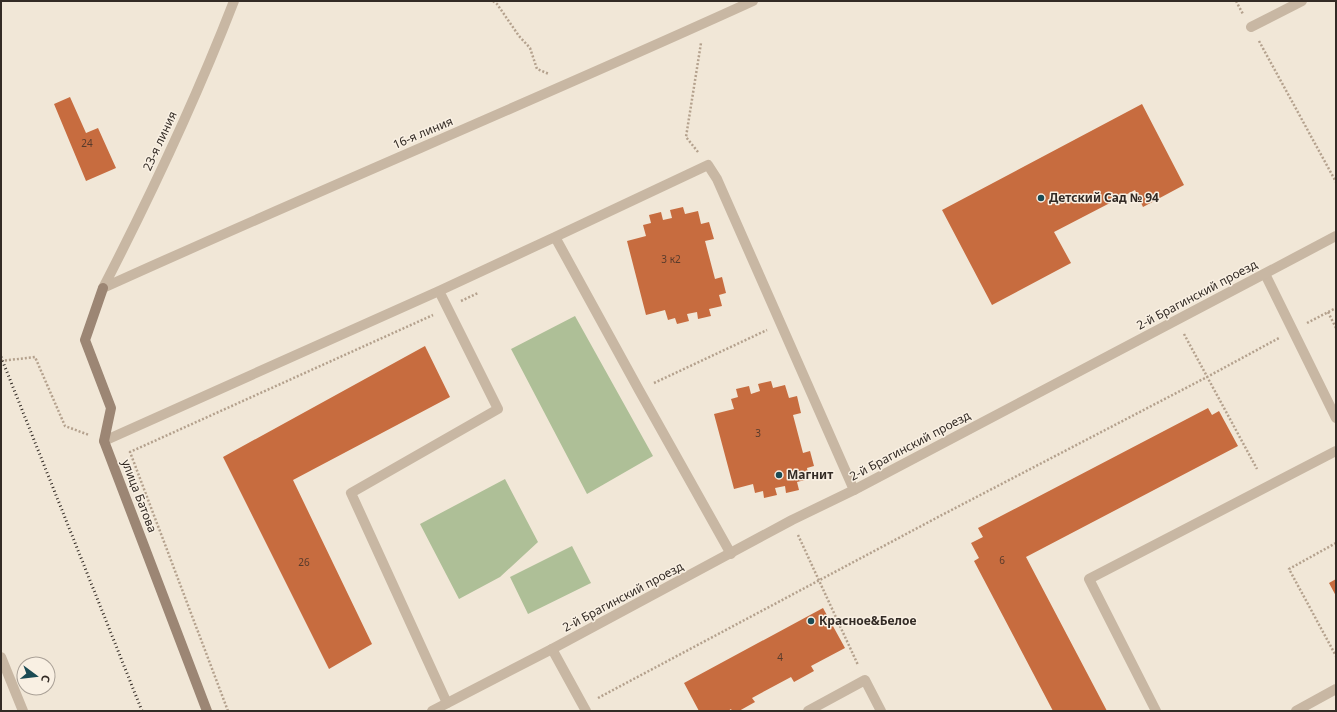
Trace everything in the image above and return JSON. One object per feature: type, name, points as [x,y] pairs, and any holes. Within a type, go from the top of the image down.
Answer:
[{"type":"street","name":"23-я линия","points":[[103,288],[127,242],[208,67],[234,1]]},
{"type":"street","name":"16-я линия","points":[[103,288],[240,226],[582,78],[754,1]]},
{"type":"street","points":[[1251,27],[1302,1]]},
{"type":"street","points":[[104,441],[439,292],[708,165],[717,179],[854,490]]},
{"type":"street","name":"2-й Брагинский проезд","points":[[432,711],[552,649],[792,520],[854,490],[1336,236]]},
{"type":"street","points":[[555,237],[731,554]]},
{"type":"street","points":[[1266,274],[1336,418]]},
{"type":"street","points":[[103,288],[86,340],[111,408],[104,441]]},
{"type":"street","points":[[439,292],[498,409],[351,493],[447,703]]},
{"type":"street","name":"улица Батова","points":[[104,441],[207,711]]},
{"type":"street","points":[[1156,711],[1089,579],[1336,451]]},
{"type":"street","points":[[552,649],[585,708]]},
{"type":"street","points":[[1,657],[23,711]]},
{"type":"street","points":[[808,711],[865,680],[881,711]]},
{"type":"street","points":[[1296,711],[1336,689]]},
{"type":"path","points":[[493,1],[497,4],[519,36],[530,48],[537,69],[554,76]]},
{"type":"path","points":[[1236,1],[1336,182]]},
{"type":"path","points":[[705,23],[686,137],[708,165]]},
{"type":"path","points":[[228,711],[130,452],[481,292]]},
{"type":"path","points":[[585,708],[947,513],[1336,308]]},
{"type":"path","points":[[1328,312],[1336,328]]},
{"type":"path","points":[[1177,321],[1257,469]]},
{"type":"path","points":[[639,390],[781,324]]},
{"type":"path","points":[[1,361],[35,356],[65,426],[104,441]]},
{"type":"path","points":[[792,520],[865,680]]},
{"type":"path","points":[[1336,543],[1289,569],[1336,656]]},
{"type":"green space","points":[[575,316],[653,456],[587,494],[511,349]]},
{"type":"green space","points":[[505,479],[538,542],[500,577],[459,599],[420,524]]},
{"type":"green space","points":[[572,546],[591,583],[528,614],[510,577]]},
{"type":"building","points":[[70,97],[86,133],[98,128],[116,168],[86,181],[54,104]]},
{"type":"building","name":"Детский Сад № 94","points":[[1142,104],[1184,185],[1143,207],[1135,190],[1054,232],[1071,263],[992,305],[942,210]]},
{"type":"building","points":[[683,207],[685,214],[698,211],[701,224],[709,222],[714,239],[705,241],[715,279],[722,277],[726,293],[719,295],[722,306],[709,309],[711,316],[698,319],[697,312],[687,314],[689,321],[677,324],[675,318],[668,320],[665,310],[646,315],[627,241],[646,236],[643,225],[651,223],[649,215],[661,212],[663,220],[672,218],[670,210]]},
{"type":"building","points":[[425,346],[450,397],[293,480],[372,644],[329,669],[223,457]]},
{"type":"building","points":[[771,381],[773,388],[785,385],[789,398],[797,396],[801,413],[793,415],[803,453],[810,451],[814,466],[807,468],[809,479],[797,482],[799,490],[786,493],[785,486],[775,488],[777,495],[764,498],[763,491],[755,493],[753,484],[734,489],[714,414],[734,409],[731,399],[738,397],[736,389],[749,386],[751,394],[760,391],[758,384]]},
{"type":"building","points":[[1208,408],[1212,415],[1219,411],[1238,446],[1026,557],[1107,711],[1053,711],[974,561],[979,558],[971,543],[983,537],[978,528]]},
{"type":"building","points":[[1336,579],[1336,596],[1329,583]]},
{"type":"building","points":[[823,608],[845,648],[811,666],[814,671],[794,682],[791,677],[752,698],[755,702],[739,711],[732,711],[731,709],[728,711],[699,711],[684,683]]},
{"type":"railway","points":[[1,357],[142,711]]},
{"type":"place","name":"Детский Сад № 94","points":[[1041,198]]},
{"type":"place","name":"Магнит","points":[[779,475]]},
{"type":"place","name":"Красное&Белое","points":[[811,621]]}]
